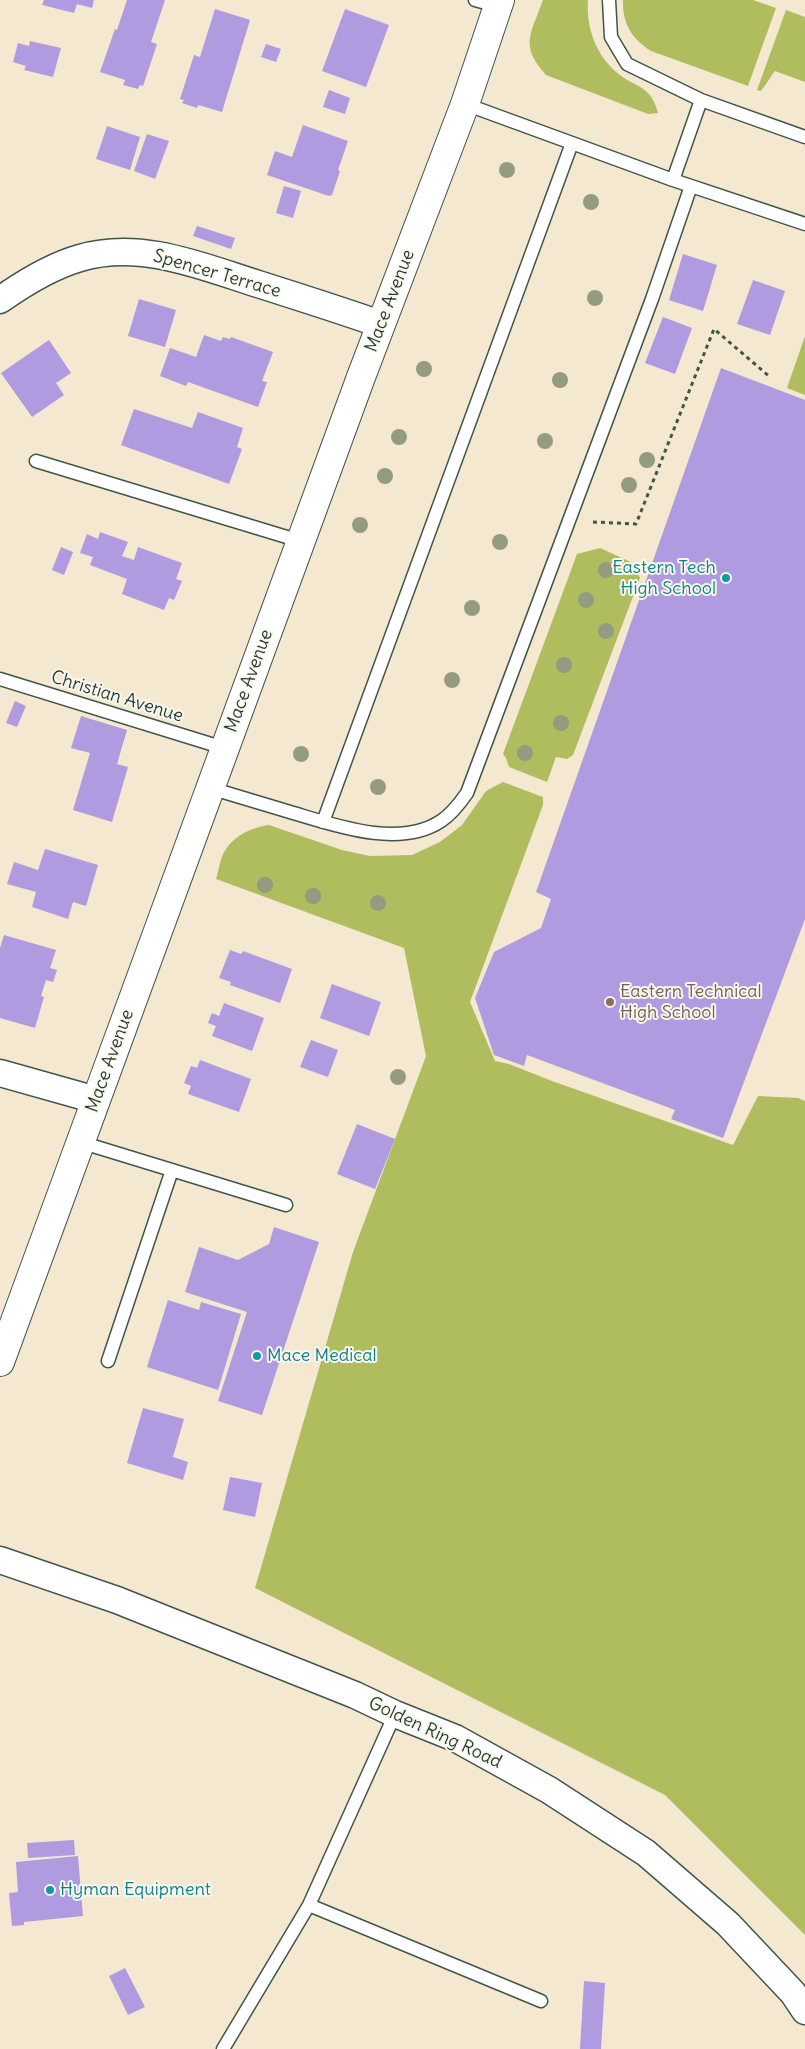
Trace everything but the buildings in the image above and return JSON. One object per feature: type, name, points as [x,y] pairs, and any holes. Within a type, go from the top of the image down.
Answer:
[{"type":"main road","name":"Mace Avenue","points":[[0,1362],[380,324],[465,104],[491,2]]},
{"type":"street","name":"Spencer Terrace","points":[[0,300],[53,268],[81,258],[111,253],[140,252],[163,255],[380,324]]},
{"type":"street","points":[[0,1073],[96,1100]]},
{"type":"street","name":"Golden Ring Road","points":[[0,1560],[117,1600],[355,1695],[395,1714],[455,1738],[541,1785],[646,1854],[728,1924],[793,1993],[805,2011]]},
{"type":"lane","points":[[609,0],[611,37],[627,64],[701,100],[805,137]]},
{"type":"lane","points":[[673,180],[701,100]]},
{"type":"lane","points":[[465,104],[673,180],[805,224]]},
{"type":"lane","points":[[323,822],[572,143]]},
{"type":"lane","points":[[210,788],[351,830],[396,835],[424,829],[441,822],[467,794],[652,299],[691,186]]},
{"type":"lane","points":[[36,461],[300,541]]},
{"type":"lane","name":"Christian Avenue","points":[[0,679],[224,748]]},
{"type":"lane","points":[[80,1142],[286,1205]]},
{"type":"lane","points":[[108,1361],[172,1170]]},
{"type":"lane","points":[[223,2049],[308,1905],[395,1714]]},
{"type":"lane","points":[[308,1905],[541,2001]]},
{"type":"path","points":[[569,521],[636,524],[714,329],[770,377]]},
{"type":"green space","points":[[543,0],[588,0],[590,29],[602,56],[615,71],[646,91],[655,104],[658,113],[648,114],[546,75],[532,55],[530,47],[532,31]]},
{"type":"green space","points":[[623,0],[753,0],[776,8],[748,86],[651,51],[638,41],[626,23]]},
{"type":"green space","points":[[786,10],[805,17],[805,82],[775,71],[761,91],[757,90]]},
{"type":"green space","points":[[805,336],[805,395],[787,388]]},
{"type":"green space","points":[[600,548],[633,563],[640,578],[573,755],[567,759],[556,757],[547,782],[509,767],[503,754],[577,554]]},
{"type":"green space","points":[[503,782],[543,797],[543,805],[470,1002],[495,1061],[509,1064],[733,1145],[758,1096],[798,1098],[805,1101],[805,1935],[665,1795],[255,1588],[353,1252],[426,1056],[404,948],[216,879],[221,860],[230,844],[239,836],[251,830],[269,825],[342,850],[370,856],[412,855],[440,842],[462,825],[486,791]]},
{"type":"place","name":"Eastern Tech High School","points":[[726,578]]},
{"type":"place","name":"Eastern Technical High School","points":[[610,1002]]},
{"type":"place","name":"Mace Medical","points":[[257,1356]]},
{"type":"place","name":"Hyman Equipment","points":[[50,1890]]}]
